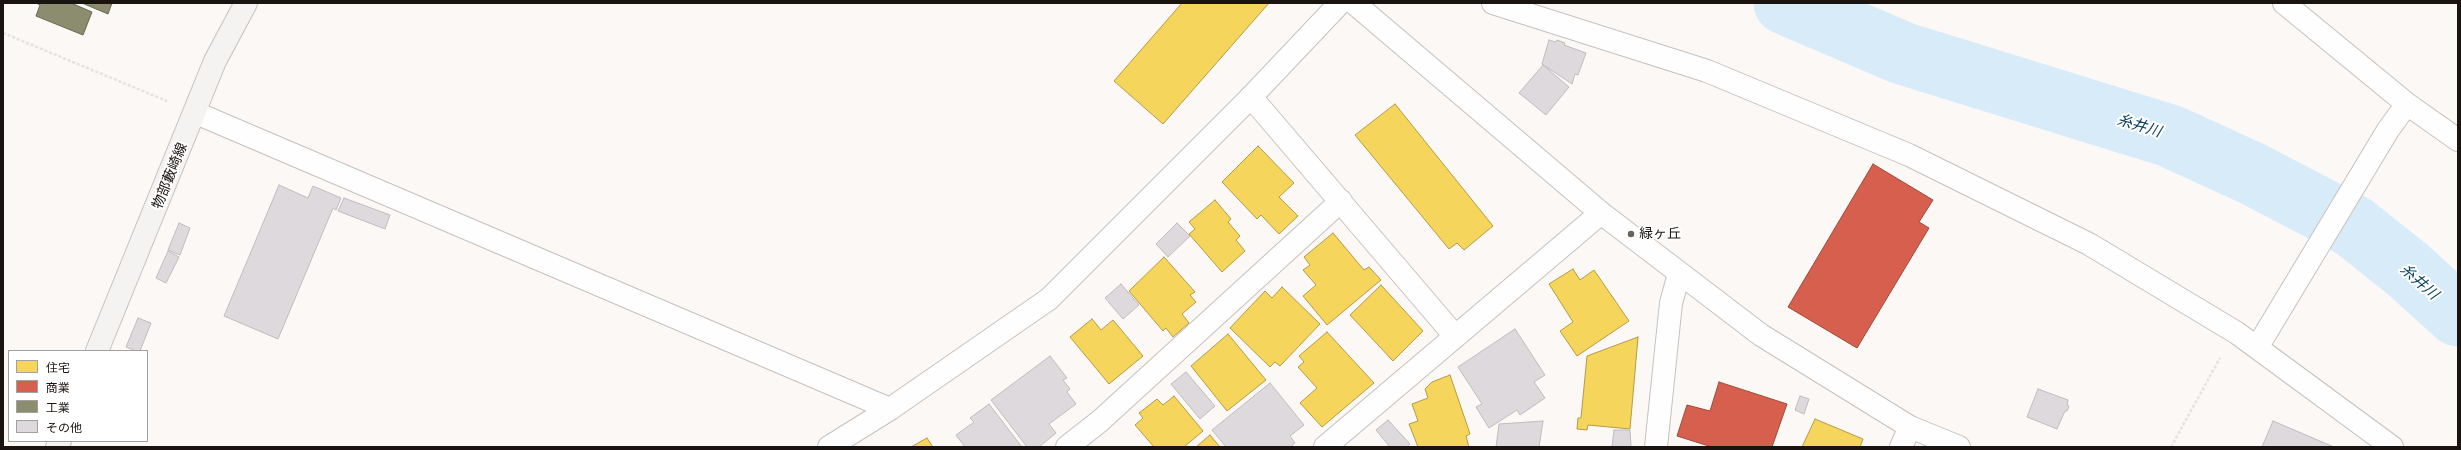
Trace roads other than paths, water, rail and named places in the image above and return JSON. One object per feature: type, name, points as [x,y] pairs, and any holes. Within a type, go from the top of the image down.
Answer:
[{"type":"main road","name":"物部藪崎線","points":[[97,350],[196,112],[215,61],[246,3]]},
{"type":"street","points":[[829,447],[890,409],[1049,299],[1251,97],[1340,3]]},
{"type":"street","points":[[1354,3],[1601,213],[1679,274],[1761,334],[1910,427],[1959,447]]},
{"type":"street","points":[[1493,3],[1707,71],[1909,155],[2090,244],[2258,346],[2392,447]]},
{"type":"street","points":[[2284,3],[2407,104],[2458,140]]},
{"type":"street","points":[[1251,97],[1455,336]]},
{"type":"street","points":[[2258,346],[2388,130],[2407,104]]},
{"type":"street","points":[[196,112],[890,409]]},
{"type":"street","points":[[1067,447],[1100,421],[1341,201]]},
{"type":"street","points":[[1325,447],[1601,213]]},
{"type":"street","points":[[1656,447],[1671,303],[1679,274]]},
{"type":"street","points":[[1902,447],[1910,427]]},
{"type":"waterway","name":"糸井川","points":[[1785,3],[1902,53],[2170,136],[2251,173],[2353,226],[2407,269],[2458,315]]},
{"type":"place","name":"緑ヶ丘","points":[[1631,234]]}]
